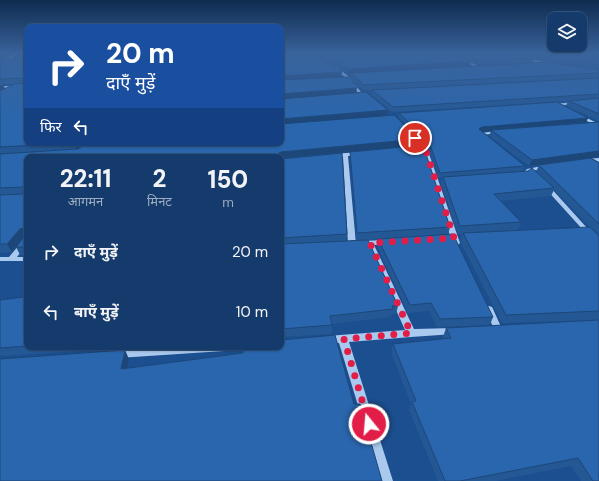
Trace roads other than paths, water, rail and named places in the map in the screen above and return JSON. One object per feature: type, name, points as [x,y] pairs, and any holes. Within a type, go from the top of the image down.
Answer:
[{"type":"street","points":[[343,75],[360,93],[368,94],[374,100]]},
{"type":"street","points":[[346,78],[353,75]]},
{"type":"street","points":[[5,92],[16,87]]},
{"type":"street","points":[[0,88],[21,87]]},
{"type":"street","points":[[352,96],[368,94]]},
{"type":"street","points":[[542,106],[580,103]]},
{"type":"street","points":[[558,104],[564,108]]},
{"type":"street","points":[[577,114],[598,125]]},
{"type":"street","points":[[589,125],[598,125]]},
{"type":"street","points":[[405,128],[425,148],[436,182],[450,239],[458,245]]},
{"type":"street","points":[[487,138],[481,134],[504,132]]},
{"type":"street","points":[[418,149],[425,148]]},
{"type":"street","points":[[326,157],[367,153]]},
{"type":"street","points":[[346,155],[352,244]]},
{"type":"street","points":[[581,162],[599,160]]},
{"type":"street","points":[[588,161],[599,168]]},
{"type":"street","points":[[523,165],[535,175]]},
{"type":"street","points":[[517,175],[525,175],[529,170],[552,166]]},
{"type":"street","points":[[540,180],[582,231],[599,242]]},
{"type":"street","points":[[436,182],[444,182]]},
{"type":"street","points":[[450,239],[462,238]]},
{"type":"street","points":[[344,244],[393,242]]},
{"type":"street","points":[[11,259],[24,243]]},
{"type":"street","points":[[370,243],[411,333]]},
{"type":"street","points":[[0,259],[24,259]]},
{"type":"street","points":[[485,301],[498,329]]},
{"type":"street","points":[[320,341],[467,330]]},
{"type":"street","points":[[344,339],[387,481]]},
{"type":"street","points":[[108,355],[180,350]]}]
